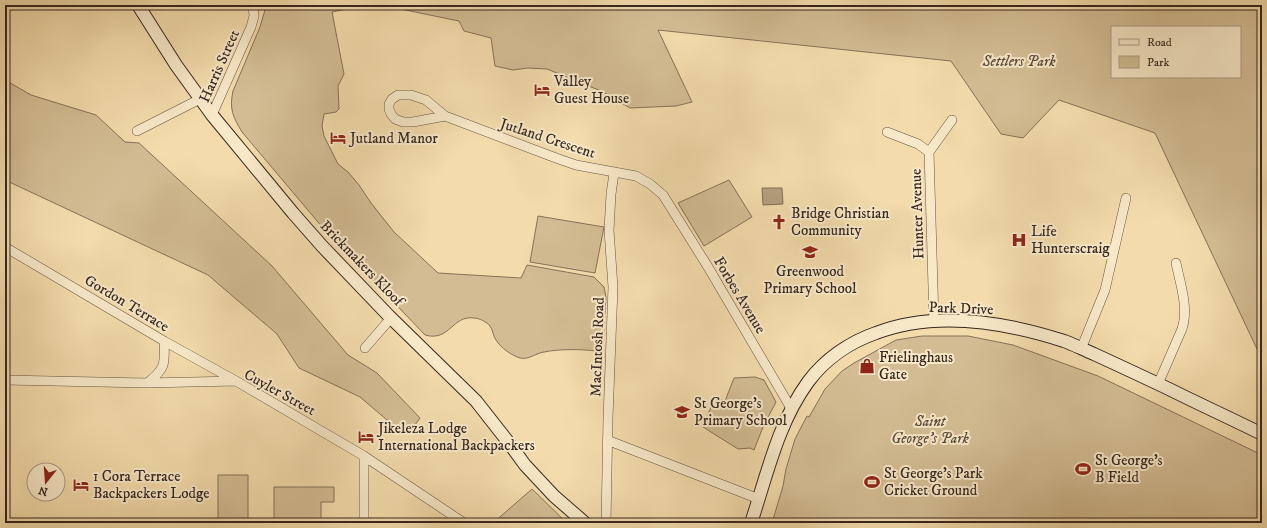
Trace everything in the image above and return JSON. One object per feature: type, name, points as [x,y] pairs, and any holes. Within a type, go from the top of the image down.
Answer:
[{"type":"street","name":"Brickmakers Kloof","points":[[138,5],[176,65],[212,115],[322,246],[391,318],[476,402],[509,442],[525,465],[554,496],[585,523]]},
{"type":"street","name":"Harris Street","points":[[212,115],[252,27],[254,16],[253,5]]},
{"type":"street","name":"Jutland Crescent","points":[[445,116],[413,122],[403,122],[395,119],[391,114],[389,104],[392,99],[398,95],[411,95],[426,100],[445,116],[556,158],[614,173],[636,176],[657,188],[663,195]]},
{"type":"street","points":[[137,131],[200,98]]},
{"type":"street","points":[[929,152],[952,120]]},
{"type":"street","name":"Hunter Avenue","points":[[887,132],[918,144],[929,152],[934,321]]},
{"type":"street","name":"MacIntosh Road","points":[[606,523],[607,440],[613,287],[609,230],[614,173]]},
{"type":"street","name":"Forbes Avenue","points":[[663,195],[708,267],[792,410]]},
{"type":"street","points":[[1081,349],[1105,290],[1126,198]]},
{"type":"street","name":"Gordon Terrace","points":[[5,247],[164,341],[236,381]]},
{"type":"street","points":[[1158,384],[1182,329],[1184,319],[1184,308],[1176,263]]},
{"type":"street","points":[[365,348],[391,318]]},
{"type":"street","name":"Park Drive","points":[[752,523],[777,443],[792,410],[808,381],[824,364],[842,350],[868,336],[893,327],[908,324],[934,321],[964,321],[995,324],[1023,329],[1066,342],[1262,434]]},
{"type":"street","points":[[147,383],[157,376],[162,369],[164,362],[164,341]]},
{"type":"street","name":"Cuyler Street","points":[[5,380],[147,383],[236,381],[364,456],[464,523]]},
{"type":"street","points":[[607,440],[759,499]]},
{"type":"street","points":[[364,456],[364,523]]},
{"type":"green space","points":[[287,5],[367,5],[332,12],[344,74],[338,86],[339,109],[336,112],[324,114],[322,126],[324,136],[338,164],[348,172],[359,185],[394,232],[438,273],[521,278],[527,265],[594,277],[604,287],[606,297],[603,343],[596,351],[556,350],[526,358],[520,358],[503,348],[498,343],[489,325],[483,320],[476,318],[461,320],[440,335],[425,335],[323,228],[242,132],[234,117],[231,103],[233,91],[260,27],[265,10]]},
{"type":"green space","name":"Settlers Park","points":[[381,5],[1262,5],[1262,351],[1257,349],[1155,133],[1059,100],[1023,138],[1001,134],[951,61],[658,30],[692,102],[676,106],[630,108],[601,91],[547,69],[528,68],[513,70],[495,66],[491,38],[464,31],[459,21]]},
{"type":"green space","points":[[5,80],[31,95],[96,115],[125,142],[139,143],[272,266],[348,355],[377,373],[420,418],[412,429],[400,431],[360,397],[299,368],[277,334],[208,275],[5,180]]},
{"type":"green space","points":[[729,180],[752,217],[704,246],[678,203]]},
{"type":"green space","points":[[538,216],[604,227],[595,273],[530,262]]},
{"type":"green space","name":"Saint George's Park","points":[[922,336],[968,336],[1013,345],[1098,376],[1262,455],[1262,523],[772,523],[795,439],[807,416],[809,417],[825,389],[842,371],[896,340]]},
{"type":"green space","points":[[755,377],[764,380],[776,402],[763,427],[754,450],[750,448],[738,449],[703,427],[715,397],[725,401],[734,378]]},
{"type":"green space","points":[[218,475],[248,475],[248,523],[218,523]]},
{"type":"green space","points":[[274,487],[334,487],[334,502],[321,502],[321,523],[274,523]]},
{"type":"green space","points":[[532,489],[567,523],[493,523]]},
{"type":"shaded area","points":[[762,188],[782,188],[783,204],[763,205]]},
{"type":"place","name":"Valley Guest House","points":[[542,90]]},
{"type":"place","name":"Jutland Manor","points":[[338,138]]},
{"type":"place","name":"Bridge Christian Community","points":[[779,222]]},
{"type":"place","name":"Life Hunterscraig","points":[[1019,240]]},
{"type":"place","name":"Greenwood Primary School","points":[[810,252]]},
{"type":"place","name":"Frielinghaus Gate","points":[[867,366]]},
{"type":"place","name":"St George's Primary School","points":[[682,412]]},
{"type":"place","name":"Jikeleza Lodge International Backpackers","points":[[366,437]]},
{"type":"place","name":"St George's B Field","points":[[1083,469]]},
{"type":"place","name":"St George's Park Cricket Ground","points":[[872,482]]},
{"type":"place","name":"1 Cora Terrace Backpackers Lodge","points":[[81,485]]}]
